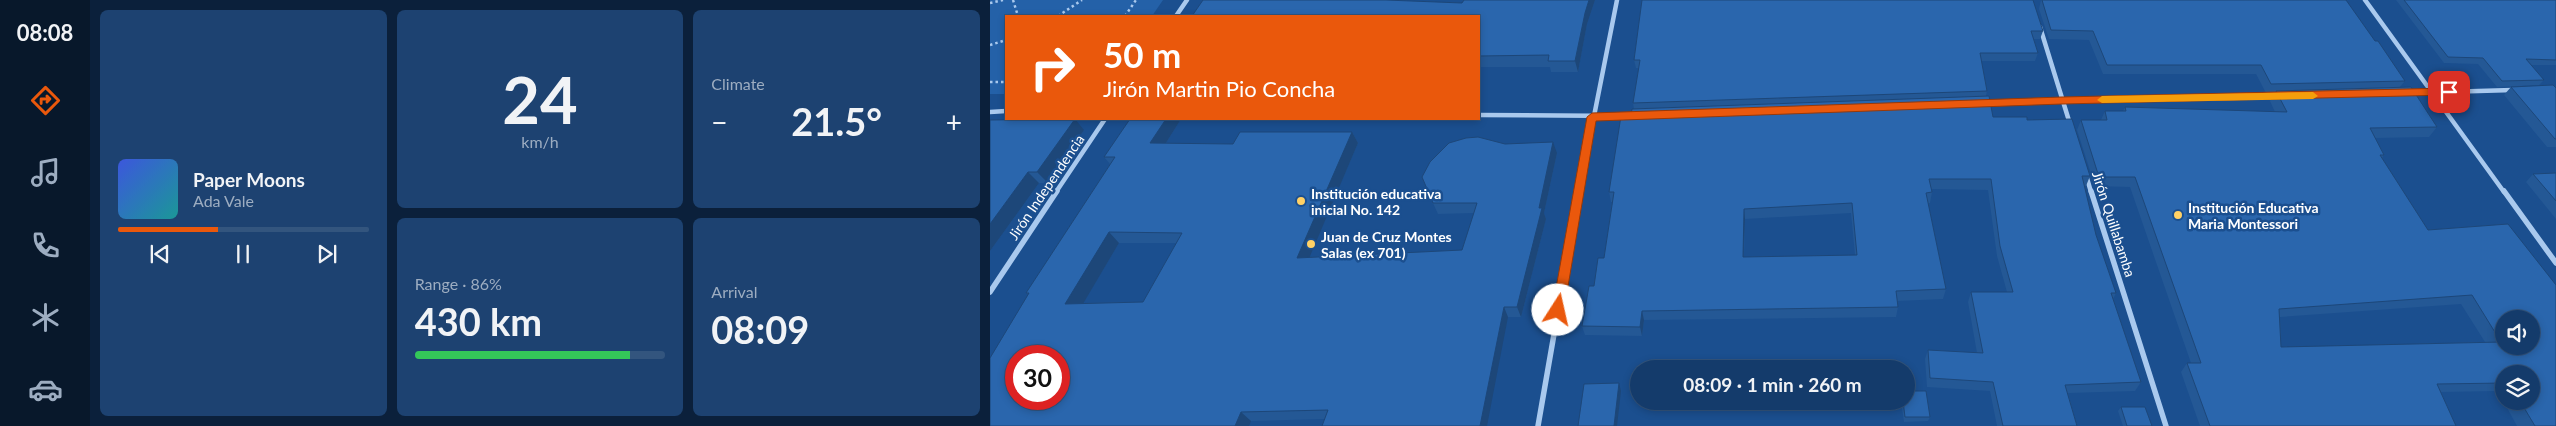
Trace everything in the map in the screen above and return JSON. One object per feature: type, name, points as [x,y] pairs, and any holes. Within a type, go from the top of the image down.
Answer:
[{"type":"street","points":[[1177,15],[1187,0]]},
{"type":"street","points":[[1538,426],[1592,117],[1617,0]]},
{"type":"street","points":[[2366,0],[2556,263]]},
{"type":"street","points":[[2038,18],[2071,128]]},
{"type":"street","points":[[2403,93],[2518,90]]},
{"type":"street","points":[[1974,104],[2062,100],[2287,97]]},
{"type":"street","points":[[990,112],[1005,112]]},
{"type":"street","points":[[1480,115],[1631,116]]},
{"type":"street","name":"Jirón Independencia","points":[[990,292],[1104,120]]},
{"type":"street","name":"Jirón Quillabamba","points":[[2083,166],[2166,426]]},
{"type":"path","points":[[990,3],[1003,0]]},
{"type":"path","points":[[1013,0],[1018,15]]},
{"type":"path","points":[[1060,15],[1082,0]]},
{"type":"path","points":[[1126,15],[1136,0]]},
{"type":"path","points":[[990,45],[1005,40]]},
{"type":"path","points":[[990,82],[1005,82]]},
{"type":"shaded area","points":[[990,0],[1163,0],[1153,15],[1005,15],[1005,94],[990,94]]},
{"type":"building","points":[[1203,0],[1386,0],[1462,3],[1464,0],[1589,0],[1575,61],[1548,61],[1549,55],[1480,56],[1480,15],[1193,15]]},
{"type":"building","points":[[1642,0],[2033,0],[2043,31],[2031,31],[2038,53],[1980,53],[1987,91],[1633,103],[1640,60],[1634,60]]},
{"type":"building","points":[[2042,0],[2346,0],[2375,41],[2378,41],[2405,81],[2271,84],[2261,65],[2107,65],[2093,31],[2051,30]]},
{"type":"building","points":[[2404,0],[2556,0],[2556,60],[2526,59],[2544,80],[2502,81],[2483,58],[2448,57]]},
{"type":"building","points":[[2553,85],[2556,88],[2556,139],[2511,87]]},
{"type":"building","points":[[2411,87],[2437,127],[2370,128],[2384,155],[2380,155],[2428,230],[2508,224],[2556,285],[2556,426],[2535,426],[2525,410],[2540,410],[2540,365],[2495,365],[2495,383],[2437,384],[2456,426],[2210,426],[2187,363],[2201,363],[2135,177],[2099,177],[2081,120],[2107,120],[2105,111],[2126,111],[2125,107],[2287,112],[2276,91]],"holes":[[[2472,295],[2495,332],[2495,310],[2540,310],[2540,355],[2495,355],[2495,342],[2281,347],[2279,309]]]},
{"type":"building","points":[[1989,96],[1993,117],[2027,117],[2027,120],[2072,119],[2090,176],[2082,176],[2096,235],[2116,293],[2111,293],[2141,382],[2065,385],[2077,426],[2003,426],[1993,382],[1930,378],[1928,350],[1983,353],[1971,292],[2013,292],[2000,246],[1991,179],[1929,179],[1932,192],[1926,193],[1946,289],[1896,291],[1898,307],[1642,311],[1640,327],[1582,326],[1589,286],[1594,286],[1598,258],[1604,258],[1614,192],[1609,192],[1621,116],[1631,116],[1632,109]],"holes":[[[1852,203],[1857,255],[1743,257],[1744,209]]]},
{"type":"building","points":[[990,120],[1074,120],[1037,172],[1028,172],[990,224]]},
{"type":"building","name":"Juan de Cruz Montes Salas (ex 701)","points":[[1129,120],[1165,120],[1150,143],[1233,144],[1240,132],[1352,132],[1297,258],[1462,250],[1477,203],[1433,203],[1422,177],[1430,162],[1449,143],[1466,138],[1478,137],[1505,144],[1553,142],[1539,208],[1542,208],[1517,307],[1504,307],[1480,426],[1322,426],[1328,410],[1241,412],[1235,426],[990,426],[990,358],[1029,293],[1026,293],[1115,157],[1104,157]],"holes":[[[1109,232],[1182,233],[1143,302],[1065,304]]]},
{"type":"building","points":[[2556,173],[2556,201],[2533,174]]},
{"type":"building","points":[[1619,383],[1614,426],[1578,426],[1584,384]]},
{"type":"building","points":[[1915,391],[1926,391],[1930,417],[1905,417],[1904,410],[1915,410]]},
{"type":"building","points":[[2121,407],[2145,407],[2152,426],[2127,426]]},
{"type":"slow traffic","points":[[2102,100],[2313,96]]},
{"type":"place","name":"Institución educativa inicial No. 142","points":[[1301,201]]},
{"type":"place","name":"Institución Educativa Maria Montessori","points":[[2178,215]]},
{"type":"place","name":"Juan de Cruz Montes Salas (ex 701)","points":[[1311,244]]},
{"type":"route","points":[[1558,310],[1592,117],[2062,100],[2248,98],[2449,92]]}]
